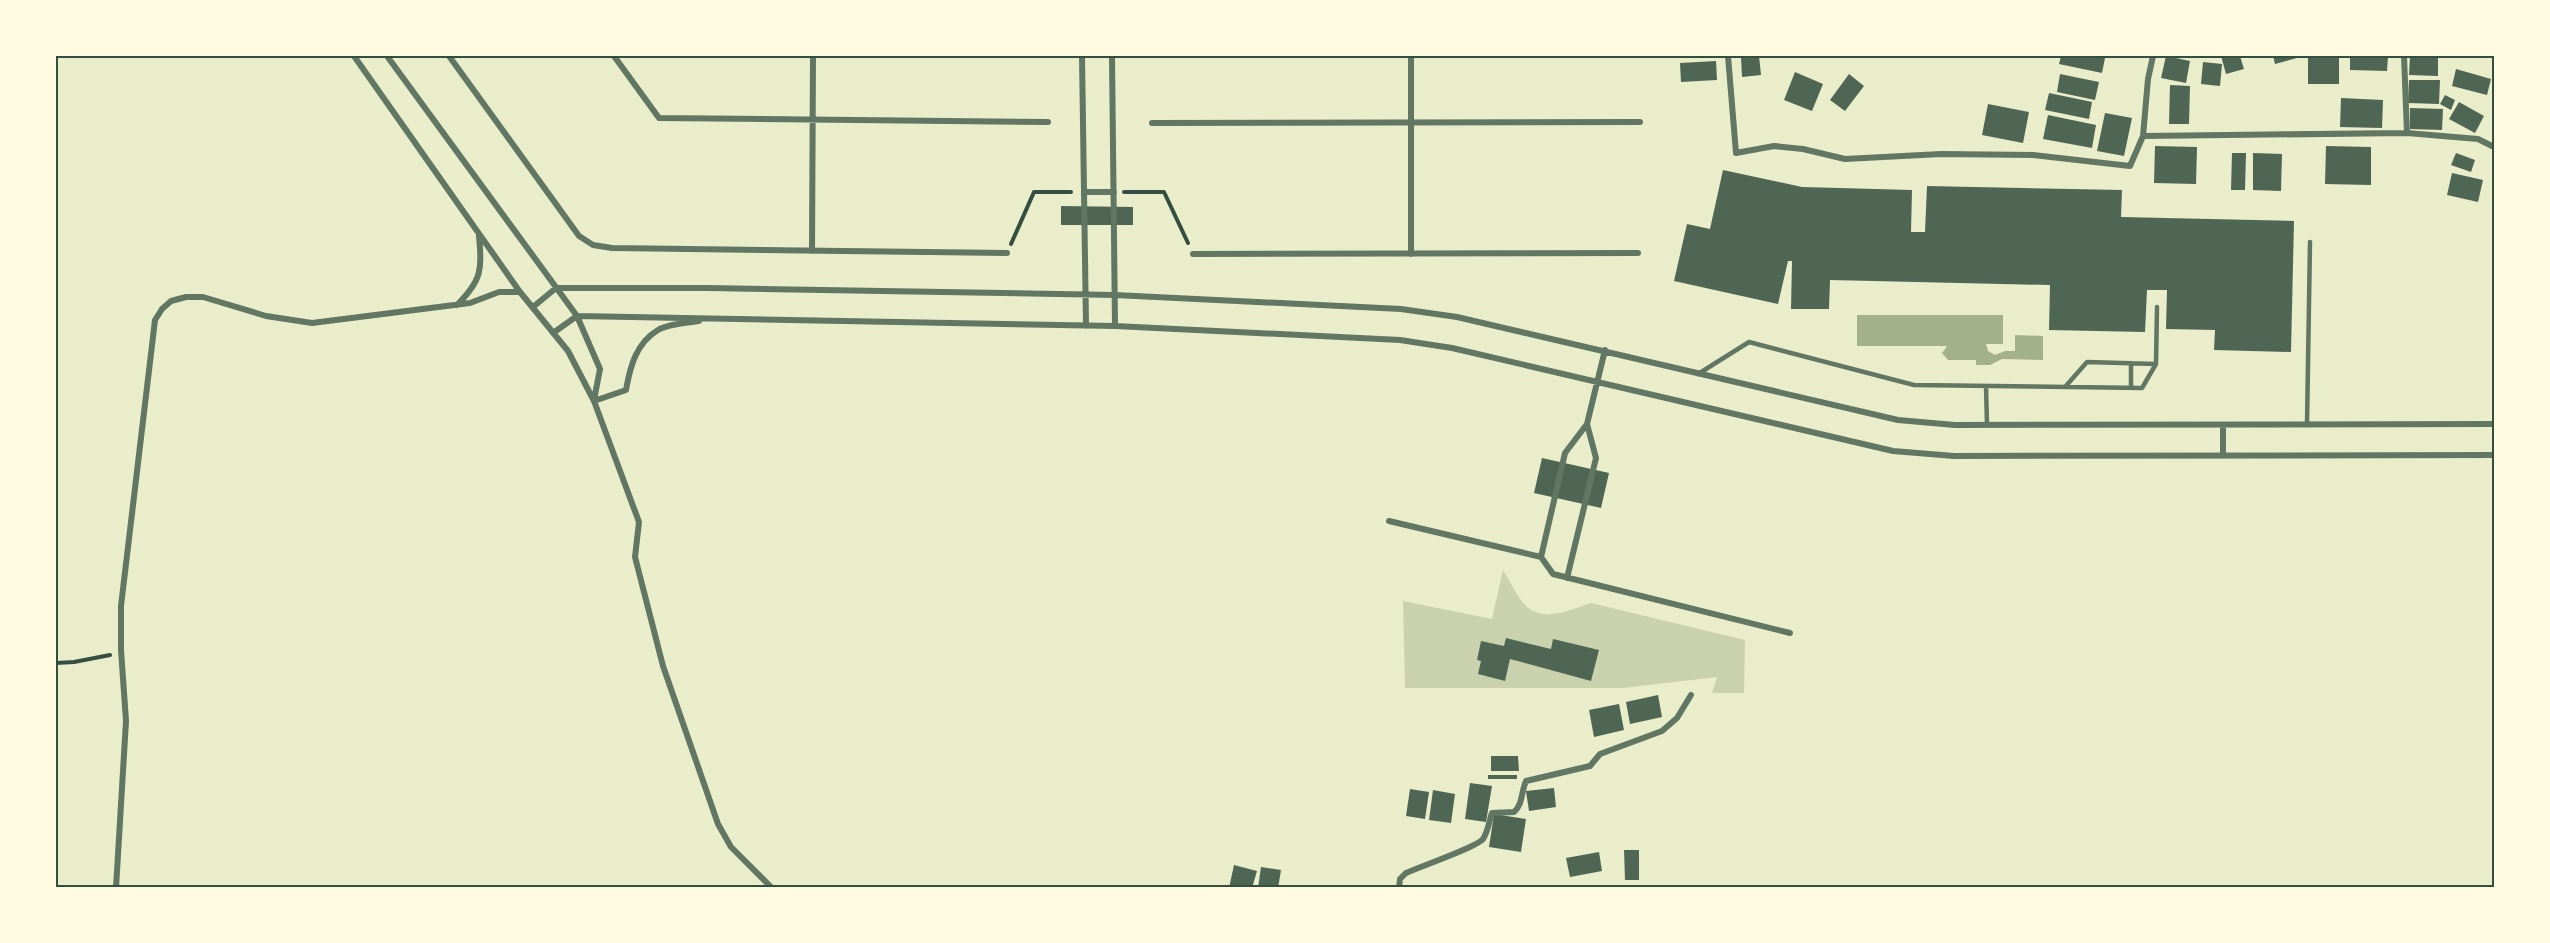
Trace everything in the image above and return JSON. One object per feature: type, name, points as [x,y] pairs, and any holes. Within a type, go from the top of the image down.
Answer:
[{"type":"street","points":[[354,56],[520,292],[568,351],[594,401],[639,522],[635,557],[663,666],[718,824],[731,847],[772,888]]},
{"type":"street","points":[[387,56],[576,316],[600,369],[594,401]]},
{"type":"street","points":[[449,56],[579,236],[593,245],[612,248],[1007,253]]},
{"type":"street","points":[[614,56],[659,118],[1047,122]]},
{"type":"street","points":[[812,250],[813,56]]},
{"type":"street","points":[[1082,56],[1086,326]]},
{"type":"street","points":[[1112,56],[1115,326]]},
{"type":"street","points":[[1411,56],[1411,254]]},
{"type":"street","points":[[1728,56],[1736,153],[1774,146],[1803,149],[1845,159],[1941,154],[2033,155],[2130,166],[2144,136],[2148,79],[2153,56]]},
{"type":"street","points":[[2404,56],[2407,133]]},
{"type":"street","points":[[1152,123],[1640,122]]},
{"type":"street","points":[[2144,136],[2407,133],[2478,139],[2494,147]]},
{"type":"street","points":[[1084,192],[1114,192]]},
{"type":"street","points":[[457,305],[474,288],[481,264],[479,234]]},
{"type":"street","points":[[1193,254],[1638,253]]},
{"type":"street","points":[[533,307],[556,288],[708,288],[1086,294],[1401,309],[1457,317],[1605,350],[1898,420],[1987,425],[2494,424]]},
{"type":"street","points":[[116,888],[126,721],[121,650],[122,606],[155,320],[162,309],[171,301],[186,297],[203,297],[266,316],[312,323],[457,305],[470,303],[499,292],[520,292]]},
{"type":"street","points":[[553,333],[576,316],[1115,326],[1400,340],[1452,348],[1597,380],[1893,451],[1953,456],[2494,455]]},
{"type":"street","points":[[594,401],[626,390],[630,364],[640,347],[658,330],[710,318]]},
{"type":"street","points":[[1541,557],[1565,453],[1587,424],[1605,350]]},
{"type":"street","points":[[1567,578],[1596,458],[1587,424]]},
{"type":"street","points":[[2223,424],[2223,455]]},
{"type":"street","points":[[1389,521],[1541,557],[1553,574],[1567,578],[1790,633]]},
{"type":"street","points":[[1400,888],[1401,879],[1406,873],[1477,845],[1484,838],[1492,813],[1515,812],[1520,807],[1521,790],[1526,781],[1590,766],[1600,754],[1662,730],[1677,718],[1691,695]]},
{"type":"lane","points":[[2307,425],[2310,242]]},
{"type":"lane","points":[[1698,374],[1749,342],[1914,385],[2142,388],[2156,364],[2157,307]]},
{"type":"lane","points":[[2065,387],[2087,362],[2156,364]]},
{"type":"lane","points":[[2131,363],[2131,388]]},
{"type":"lane","points":[[1986,386],[1987,425]]},
{"type":"path","points":[[1007,253],[1034,192],[1084,192]]},
{"type":"path","points":[[1114,192],[1164,192],[1193,254]]},
{"type":"path","points":[[56,663],[104,657],[121,650]]},
{"type":"shaded area","points":[[1857,315],[2003,315],[2003,344],[1986,344],[1988,351],[1995,355],[2005,351],[2015,351],[2015,335],[2043,336],[2043,360],[2002,359],[1990,365],[1976,365],[1976,360],[1948,360],[1942,353],[1947,346],[1857,346]]},
{"type":"shaded area","points":[[1503,570],[1526,606],[1541,614],[1558,613],[1591,603],[1745,640],[1744,693],[1712,693],[1717,677],[1623,688],[1405,688],[1403,601],[1492,619]]},
{"type":"building","points":[[1759,56],[1761,75],[1742,77],[1741,57]]},
{"type":"building","points":[[2061,56],[2105,58],[2102,73],[2059,64]]},
{"type":"building","points":[[2166,56],[2190,61],[2186,83],[2161,78]]},
{"type":"building","points":[[2221,56],[2240,56],[2244,69],[2226,74]]},
{"type":"building","points":[[2273,56],[2297,56],[2297,58],[2275,64]]},
{"type":"building","points":[[2308,56],[2339,56],[2339,84],[2308,84]]},
{"type":"building","points":[[2350,56],[2388,56],[2387,71],[2350,70]]},
{"type":"building","points":[[2410,56],[2438,56],[2438,76],[2409,75]]},
{"type":"building","points":[[1716,61],[1717,80],[1681,82],[1680,63]]},
{"type":"building","points":[[2203,62],[2222,64],[2220,86],[2201,84]]},
{"type":"building","points":[[2456,69],[2491,79],[2487,95],[2452,86]]},
{"type":"building","points":[[1795,72],[1823,84],[1812,111],[1784,100]]},
{"type":"building","points":[[1849,74],[1864,86],[1845,111],[1830,100]]},
{"type":"building","points":[[2060,74],[2099,82],[2095,100],[2057,92]]},
{"type":"building","points":[[2409,80],[2440,80],[2439,104],[2408,103]]},
{"type":"building","points":[[2170,85],[2190,86],[2189,124],[2169,124]]},
{"type":"building","points":[[2049,93],[2092,102],[2089,119],[2045,110]]},
{"type":"building","points":[[2445,95],[2455,100],[2451,110],[2440,104]]},
{"type":"building","points":[[2341,98],[2383,100],[2382,128],[2340,127]]},
{"type":"building","points":[[2459,102],[2484,116],[2475,133],[2449,119]]},
{"type":"building","points":[[1988,104],[2029,112],[2023,143],[1982,135]]},
{"type":"building","points":[[2410,108],[2443,109],[2442,130],[2410,129]]},
{"type":"building","points":[[2105,113],[2132,118],[2124,156],[2097,151]]},
{"type":"building","points":[[2048,115],[2096,125],[2092,148],[2043,139]]},
{"type":"building","points":[[2155,146],[2197,147],[2196,184],[2154,183]]},
{"type":"building","points":[[2326,146],[2371,147],[2371,185],[2325,184]]},
{"type":"building","points":[[2232,153],[2246,153],[2245,190],[2231,190]]},
{"type":"building","points":[[2253,153],[2282,154],[2281,191],[2253,190]]},
{"type":"building","points":[[2456,153],[2475,160],[2471,172],[2451,165]]},
{"type":"building","points":[[1723,170],[1802,187],[1912,190],[1911,232],[1925,232],[1927,186],[2122,190],[2121,217],[2294,221],[2291,352],[2214,350],[2215,330],[2166,329],[2167,290],[2147,290],[2145,332],[2049,330],[2050,285],[1830,280],[1829,309],[1791,309],[1792,261],[1788,261],[1778,304],[1674,281],[1687,224],[1710,229]]},
{"type":"building","points":[[2452,173],[2483,180],[2478,202],[2447,195]]},
{"type":"building","points":[[1061,206],[1133,207],[1133,225],[1061,225]]},
{"type":"building","points":[[1542,458],[1609,473],[1601,508],[1534,493]]},
{"type":"building","points":[[1506,638],[1551,649],[1553,639],[1599,650],[1591,681],[1510,659],[1505,681],[1478,674],[1481,661],[1477,660],[1481,641],[1504,646]]},
{"type":"building","points":[[1658,695],[1662,717],[1630,724],[1626,702]]},
{"type":"building","points":[[1619,704],[1624,730],[1594,737],[1589,710]]},
{"type":"building","points":[[1491,756],[1518,756],[1519,771],[1491,771]]},
{"type":"building","points":[[1488,775],[1517,775],[1517,779],[1488,779]]},
{"type":"building","points":[[1470,783],[1492,786],[1486,822],[1465,819]]},
{"type":"building","points":[[1554,788],[1556,807],[1529,811],[1526,791]]},
{"type":"building","points":[[1410,789],[1429,792],[1425,819],[1406,816]]},
{"type":"building","points":[[1433,790],[1455,794],[1451,823],[1429,820]]},
{"type":"building","points":[[1494,814],[1526,819],[1521,852],[1489,847]]},
{"type":"building","points":[[1624,850],[1639,850],[1639,880],[1625,880]]},
{"type":"building","points":[[1599,852],[1602,871],[1570,877],[1566,858]]},
{"type":"building","points":[[1234,865],[1257,871],[1252,888],[1229,888]]},
{"type":"building","points":[[1261,867],[1281,870],[1278,888],[1258,888]]}]
